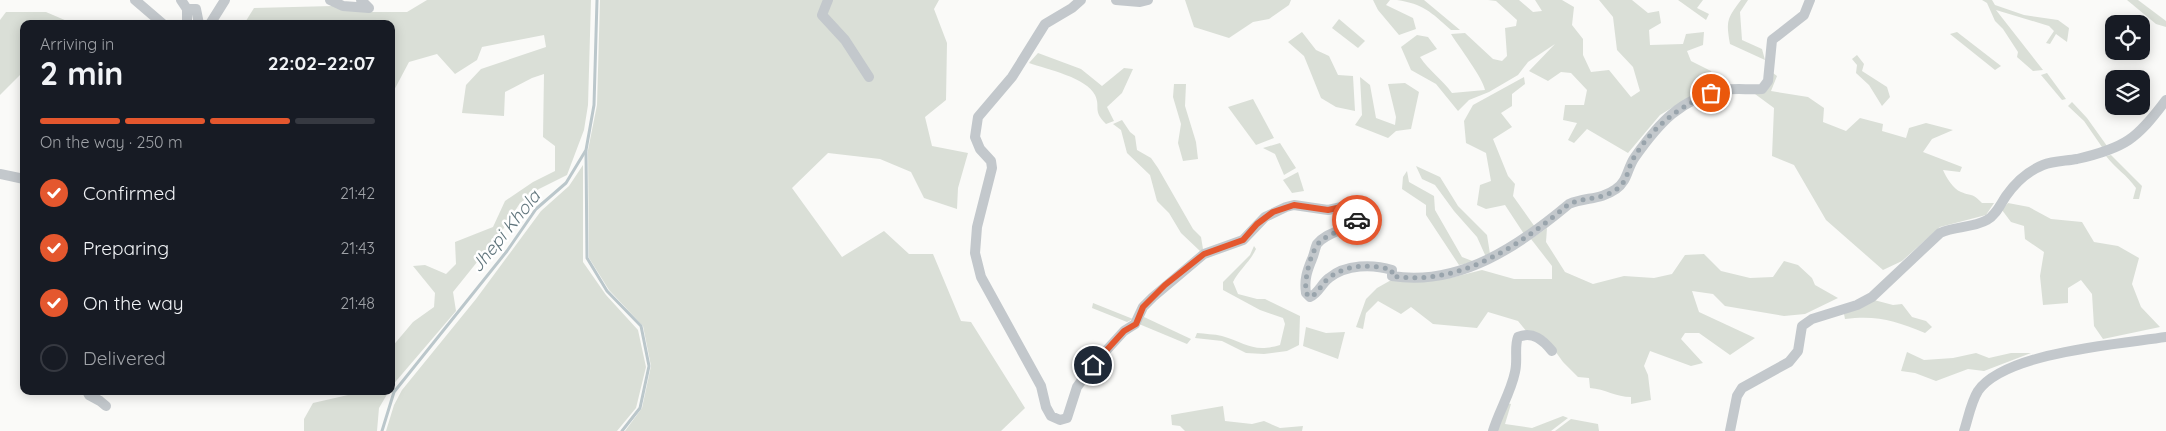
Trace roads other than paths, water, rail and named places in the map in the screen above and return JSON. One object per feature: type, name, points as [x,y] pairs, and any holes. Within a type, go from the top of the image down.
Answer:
[{"type":"street","points":[[136,0],[158,20]]},
{"type":"street","points":[[212,20],[225,0]]},
{"type":"street","points":[[330,0],[343,6],[369,8],[361,0]]},
{"type":"street","points":[[828,0],[822,15],[845,40],[869,76]]},
{"type":"street","points":[[1081,0],[1068,11],[1045,24],[1012,77],[978,117],[975,129],[977,143],[991,161],[992,168],[977,227],[975,253],[981,277],[1041,386],[1046,407],[1051,416],[1060,420],[1068,418],[1077,387],[1085,375],[1114,342],[1136,324],[1143,307],[1153,297],[1204,254],[1243,240],[1257,224],[1273,212],[1294,205],[1328,210],[1364,202],[1370,204],[1366,212],[1347,228],[1322,239],[1317,245],[1306,272],[1306,293],[1310,297],[1316,294],[1329,278],[1348,268],[1384,268],[1392,270],[1392,276],[1418,277],[1459,271],[1482,263],[1503,253],[1569,204],[1578,200],[1603,197],[1617,189],[1625,181],[1632,160],[1654,130],[1671,114],[1711,93],[1726,90],[1762,89],[1768,81],[1772,40],[1804,15],[1810,0]]},
{"type":"street","points":[[1116,0],[1132,2],[1148,0]]},
{"type":"street","points":[[184,4],[186,20]]},
{"type":"street","points":[[184,4],[196,10],[198,20]]},
{"type":"street","points":[[1730,431],[1737,396],[1742,388],[1789,362],[1798,351],[1802,326],[1812,319],[1857,305],[1872,297],[1940,233],[1948,229],[1987,220],[1995,213],[2015,184],[2026,174],[2044,164],[2079,158],[2127,143],[2152,119],[2166,100]]},
{"type":"street","points":[[0,174],[20,178]]},
{"type":"street","points":[[1493,431],[1513,381],[1518,357],[1516,344],[1518,337],[1524,335],[1541,338],[1552,351]]},
{"type":"street","points":[[1964,431],[1977,392],[1986,381],[2002,371],[2038,358],[2166,337]]},
{"type":"street","points":[[89,395],[106,406]]},
{"type":"waterway","name":"Jhepi Khola","points":[[395,391],[507,251],[536,209],[566,183],[586,150],[594,105],[597,0]]},
{"type":"waterway","points":[[586,151],[587,258],[607,291],[641,326],[649,366],[640,408],[622,431]]},
{"type":"waterway","name":"Jhepi Khola","points":[[382,431],[393,395]]}]
